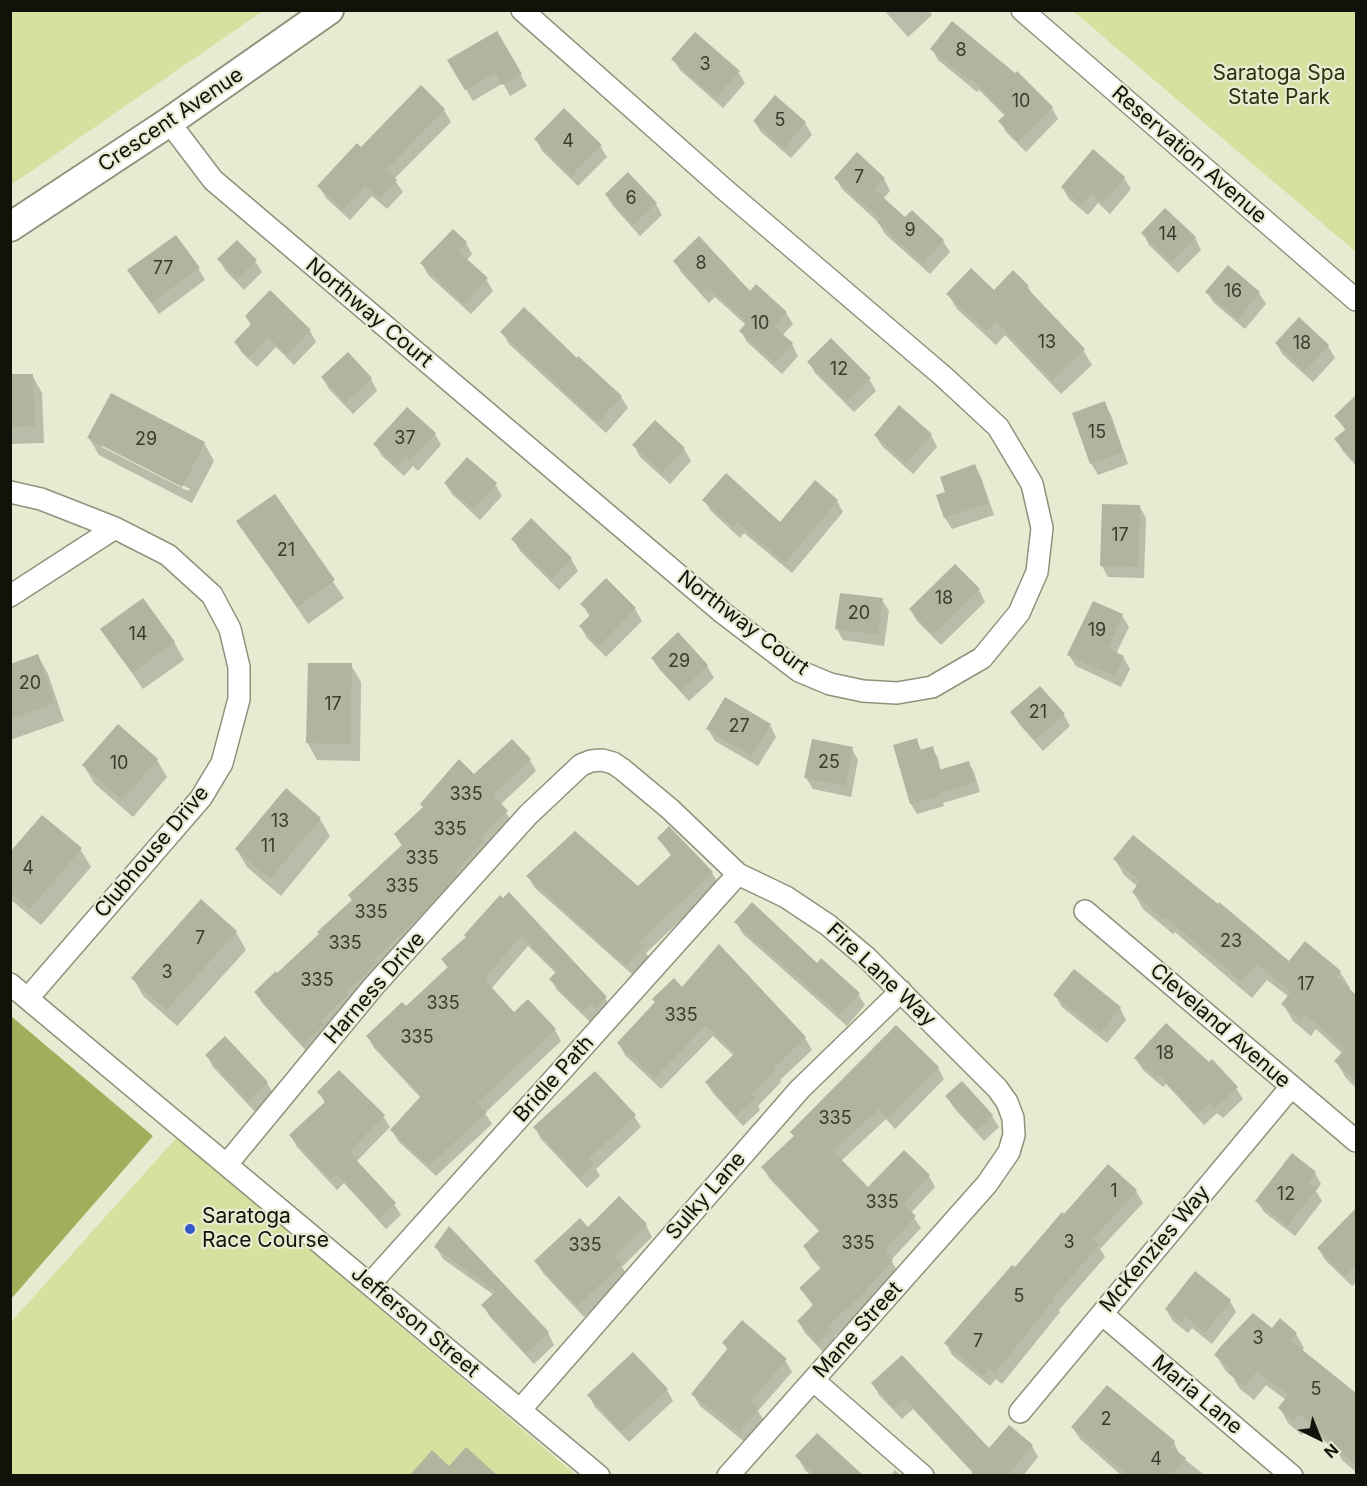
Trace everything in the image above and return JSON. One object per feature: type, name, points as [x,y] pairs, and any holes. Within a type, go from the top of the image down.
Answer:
[{"type":"street","name":"Crescent Avenue","points":[[10,227],[170,122],[329,10]]},
{"type":"street","name":"Northway Court","points":[[170,122],[213,180],[723,614],[799,671],[830,684],[863,691],[897,693],[932,687],[982,658],[1019,613],[1036,572],[1042,528],[1032,484],[998,427],[944,377],[733,196],[522,10]]},
{"type":"street","name":"Reservation Avenue","points":[[1022,10],[1356,300]]},
{"type":"street","name":"Clubhouse Drive","points":[[10,492],[41,499],[115,528],[168,555],[212,595],[230,629],[239,668],[239,699],[222,763],[201,798],[28,998]]},
{"type":"street","points":[[10,596],[115,528]]},
{"type":"street","name":"Fire Lane Way","points":[[528,815],[581,765],[602,760],[613,763],[670,809],[738,874],[786,897],[828,925],[901,991],[1008,1102],[1013,1118],[1014,1135],[1009,1152],[987,1184]]},
{"type":"street","name":"Harness Drive","points":[[226,1164],[373,987],[528,815]]},
{"type":"street","name":"Bridle Path","points":[[370,1284],[738,874]]},
{"type":"street","name":"Cleveland Avenue","points":[[1085,911],[1356,1141]]},
{"type":"street","name":"Jefferson Street","points":[[10,984],[599,1476]]},
{"type":"street","name":"Sulky Lane","points":[[520,1410],[800,1089],[901,991]]},
{"type":"street","name":"McKenzies Way","points":[[1020,1412],[1291,1087]]},
{"type":"street","name":"Mane Street","points":[[728,1476],[987,1184]]},
{"type":"street","name":"Maria Lane","points":[[1102,1314],[1292,1476]]},
{"type":"street","points":[[813,1380],[923,1476]]},
{"type":"green space","points":[[11,10],[263,10],[263,11],[11,185]]},
{"type":"green space","name":"Saratoga Spa State Park","points":[[1073,11],[1356,11],[1356,252]]},
{"type":"green space","points":[[11,1016],[153,1136],[11,1299]]},
{"type":"green space","name":"Saratoga Race Course","points":[[177,1137],[576,1475],[11,1476],[11,1322]]},
{"type":"building","points":[[952,21],[1015,73],[1017,71],[1053,107],[1018,142],[998,121],[1006,114],[972,79],[970,81],[930,49]]},
{"type":"building","points":[[497,31],[522,74],[502,85],[495,73],[465,90],[447,60]]},
{"type":"building","points":[[695,32],[740,71],[715,98],[671,59]]},
{"type":"building","points":[[421,85],[445,109],[386,170],[397,180],[380,199],[365,185],[343,210],[317,186],[357,143],[361,147]]},
{"type":"building","points":[[775,95],[806,122],[784,148],[753,121]]},
{"type":"building","points":[[564,108],[602,145],[571,176],[534,139]]},
{"type":"building","points":[[1093,149],[1125,177],[1103,203],[1091,193],[1081,205],[1061,187]]},
{"type":"building","points":[[857,152],[885,178],[875,190],[905,217],[912,210],[944,240],[923,264],[877,222],[880,219],[834,178]]},
{"type":"building","points":[[628,172],[657,203],[633,225],[605,194]]},
{"type":"building","points":[[1165,208],[1196,237],[1171,263],[1141,233]]},
{"type":"building","points":[[453,229],[467,242],[458,251],[488,278],[464,304],[420,263]]},
{"type":"building","points":[[176,235],[200,268],[151,303],[127,270]]},
{"type":"building","points":[[699,236],[750,291],[756,284],[787,312],[774,327],[793,343],[775,363],[739,331],[747,322],[708,287],[702,292],[673,261]]},
{"type":"building","points":[[237,240],[257,260],[237,279],[217,259]]},
{"type":"building","points":[[1228,265],[1260,292],[1238,319],[1205,292]]},
{"type":"building","points":[[971,268],[994,290],[1013,270],[1085,349],[1052,380],[996,321],[987,331],[946,294]]},
{"type":"building","points":[[270,290],[311,330],[287,355],[268,337],[249,357],[234,342],[252,323],[245,316]]},
{"type":"building","points":[[524,307],[577,358],[578,356],[622,396],[598,422],[500,332]]},
{"type":"building","points":[[1299,317],[1329,345],[1305,371],[1275,343]]},
{"type":"building","points":[[831,338],[871,378],[846,402],[807,362]]},
{"type":"building","points":[[348,352],[372,378],[345,403],[321,377]]},
{"type":"building","points":[[10,374],[33,374],[35,426],[10,427]]},
{"type":"building","points":[[111,393],[205,442],[182,487],[87,438]]},
{"type":"building","points":[[1356,395],[1356,463],[1334,439],[1346,429],[1334,416]]},
{"type":"building","points":[[1105,401],[1123,452],[1090,464],[1072,413]]},
{"type":"building","points":[[899,405],[932,434],[906,463],[874,435]]},
{"type":"building","points":[[407,407],[436,433],[411,460],[406,456],[397,466],[373,444]]},
{"type":"building","points":[[655,420],[685,448],[662,473],[632,445]]},
{"type":"building","points":[[467,457],[497,483],[473,509],[444,483]]},
{"type":"building","points":[[975,464],[989,503],[944,518],[936,495],[945,492],[940,477]]},
{"type":"building","points":[[726,473],[780,522],[815,480],[838,500],[785,563],[737,522],[733,527],[702,500]]},
{"type":"building","points":[[275,494],[335,580],[297,607],[236,521]]},
{"type":"building","points":[[1102,504],[1140,505],[1138,567],[1100,566]]},
{"type":"building","points":[[531,518],[572,558],[552,579],[511,539]]},
{"type":"building","points":[[955,564],[980,589],[933,634],[909,609]]},
{"type":"building","points":[[606,578],[636,608],[599,646],[579,626],[591,614],[580,604]]},
{"type":"building","points":[[840,593],[883,598],[878,635],[835,629]]},
{"type":"building","points":[[143,598],[175,642],[132,673],[100,629]]},
{"type":"building","points":[[1093,601],[1123,614],[1108,648],[1124,656],[1114,676],[1067,655]]},
{"type":"building","points":[[678,632],[708,665],[681,691],[651,658]]},
{"type":"building","points":[[38,654],[55,703],[10,719],[10,664]]},
{"type":"building","points":[[308,663],[352,663],[350,744],[306,743]]},
{"type":"building","points":[[1040,686],[1065,714],[1035,740],[1010,712]]},
{"type":"building","points":[[725,697],[771,724],[752,756],[706,729]]},
{"type":"building","points":[[118,724],[158,759],[122,800],[82,765]]},
{"type":"building","points":[[917,738],[920,750],[933,746],[939,770],[969,761],[975,782],[910,804],[893,745]]},
{"type":"building","points":[[512,739],[531,759],[493,795],[508,811],[481,837],[484,840],[455,873],[457,875],[418,918],[374,960],[377,963],[345,992],[348,995],[321,1020],[325,1024],[303,1045],[254,992],[319,934],[317,932],[352,900],[348,895],[403,844],[394,834],[423,807],[420,804],[459,759],[474,774]]},
{"type":"building","points":[[812,739],[853,747],[845,786],[804,778]]},
{"type":"building","points":[[286,788],[321,818],[270,879],[235,849]]},
{"type":"building","points":[[42,815],[82,848],[30,909],[10,892],[10,852]]},
{"type":"building","points":[[669,826],[713,872],[639,942],[644,946],[626,966],[526,876],[575,831],[638,886],[672,854],[657,838]]},
{"type":"building","points":[[1133,835],[1218,904],[1219,902],[1289,961],[1305,941],[1341,971],[1337,977],[1356,995],[1356,1081],[1334,1061],[1345,1049],[1306,1014],[1301,1020],[1281,1004],[1291,992],[1257,964],[1242,982],[1132,892],[1140,881],[1113,859]]},
{"type":"building","points":[[509,892],[607,997],[595,1008],[592,1004],[583,1012],[549,979],[557,971],[521,936],[484,979],[514,1012],[528,999],[556,1029],[477,1103],[487,1112],[429,1166],[390,1130],[421,1096],[366,1036],[402,1002],[406,1006],[448,967],[441,959],[466,937],[464,935],[500,895],[503,898]]},
{"type":"building","points":[[201,899],[237,931],[166,1010],[131,978]]},
{"type":"building","points":[[752,902],[817,963],[821,958],[860,993],[840,1015],[734,922]]},
{"type":"building","points":[[719,944],[806,1037],[774,1068],[776,1069],[752,1094],[755,1098],[736,1116],[705,1082],[735,1053],[706,1025],[654,1078],[617,1043],[655,1002],[652,999],[674,978],[682,987]]},
{"type":"building","points":[[1074,969],[1121,1007],[1100,1033],[1053,995]]},
{"type":"building","points":[[1166,1023],[1209,1062],[1212,1059],[1238,1087],[1215,1108],[1210,1102],[1197,1114],[1158,1074],[1155,1077],[1134,1058]]},
{"type":"building","points":[[896,1025],[939,1067],[888,1119],[879,1109],[833,1151],[868,1187],[904,1150],[930,1175],[903,1204],[916,1216],[884,1251],[893,1260],[866,1291],[828,1326],[832,1330],[818,1343],[797,1321],[814,1304],[799,1288],[822,1267],[803,1246],[820,1230],[761,1167],[794,1136],[790,1132]]},
{"type":"building","points":[[225,1036],[268,1082],[248,1101],[205,1055]]},
{"type":"building","points":[[339,1070],[385,1115],[349,1152],[396,1203],[379,1218],[336,1173],[330,1179],[289,1135],[326,1101],[317,1092]]},
{"type":"building","points":[[595,1071],[636,1115],[589,1158],[594,1164],[580,1178],[533,1127]]},
{"type":"building","points":[[962,1081],[993,1115],[977,1130],[945,1096]]},
{"type":"building","points":[[1292,1153],[1316,1172],[1308,1182],[1317,1188],[1288,1226],[1255,1201]]},
{"type":"building","points":[[1108,1164],[1137,1190],[1093,1239],[1099,1245],[1053,1298],[1054,1300],[995,1373],[989,1369],[983,1376],[944,1343],[1012,1265],[1015,1267],[1062,1212],[1064,1214]]},
{"type":"building","points":[[619,1196],[647,1224],[615,1256],[622,1264],[577,1306],[534,1261],[580,1218],[588,1227]]},
{"type":"building","points":[[1356,1208],[1356,1264],[1345,1276],[1317,1248]]},
{"type":"building","points":[[449,1226],[549,1332],[526,1353],[481,1305],[496,1291],[434,1247]]},
{"type":"building","points":[[1195,1271],[1231,1300],[1205,1333],[1185,1317],[1181,1322],[1165,1309]]},
{"type":"building","points":[[1253,1313],[1272,1328],[1280,1318],[1297,1333],[1290,1340],[1356,1393],[1356,1465],[1299,1414],[1293,1421],[1278,1408],[1288,1395],[1257,1371],[1245,1386],[1228,1373],[1231,1369],[1214,1355]]},
{"type":"building","points":[[742,1320],[787,1359],[750,1402],[758,1409],[739,1432],[691,1394],[728,1348],[722,1343]]},
{"type":"building","points":[[633,1352],[668,1389],[621,1432],[587,1395]]},
{"type":"building","points":[[902,1355],[989,1448],[1009,1425],[1033,1445],[1007,1476],[977,1476],[905,1398],[894,1409],[871,1383]]},
{"type":"building","points":[[1107,1385],[1175,1441],[1171,1447],[1186,1458],[1172,1476],[1129,1476],[1071,1427]]},
{"type":"building","points":[[817,1433],[864,1476],[816,1476],[795,1456]]},
{"type":"building","points":[[466,1447],[498,1476],[409,1476],[432,1450],[449,1466]]},
{"type":"place","name":"Saratoga Race Course","points":[[190,1229]]}]
